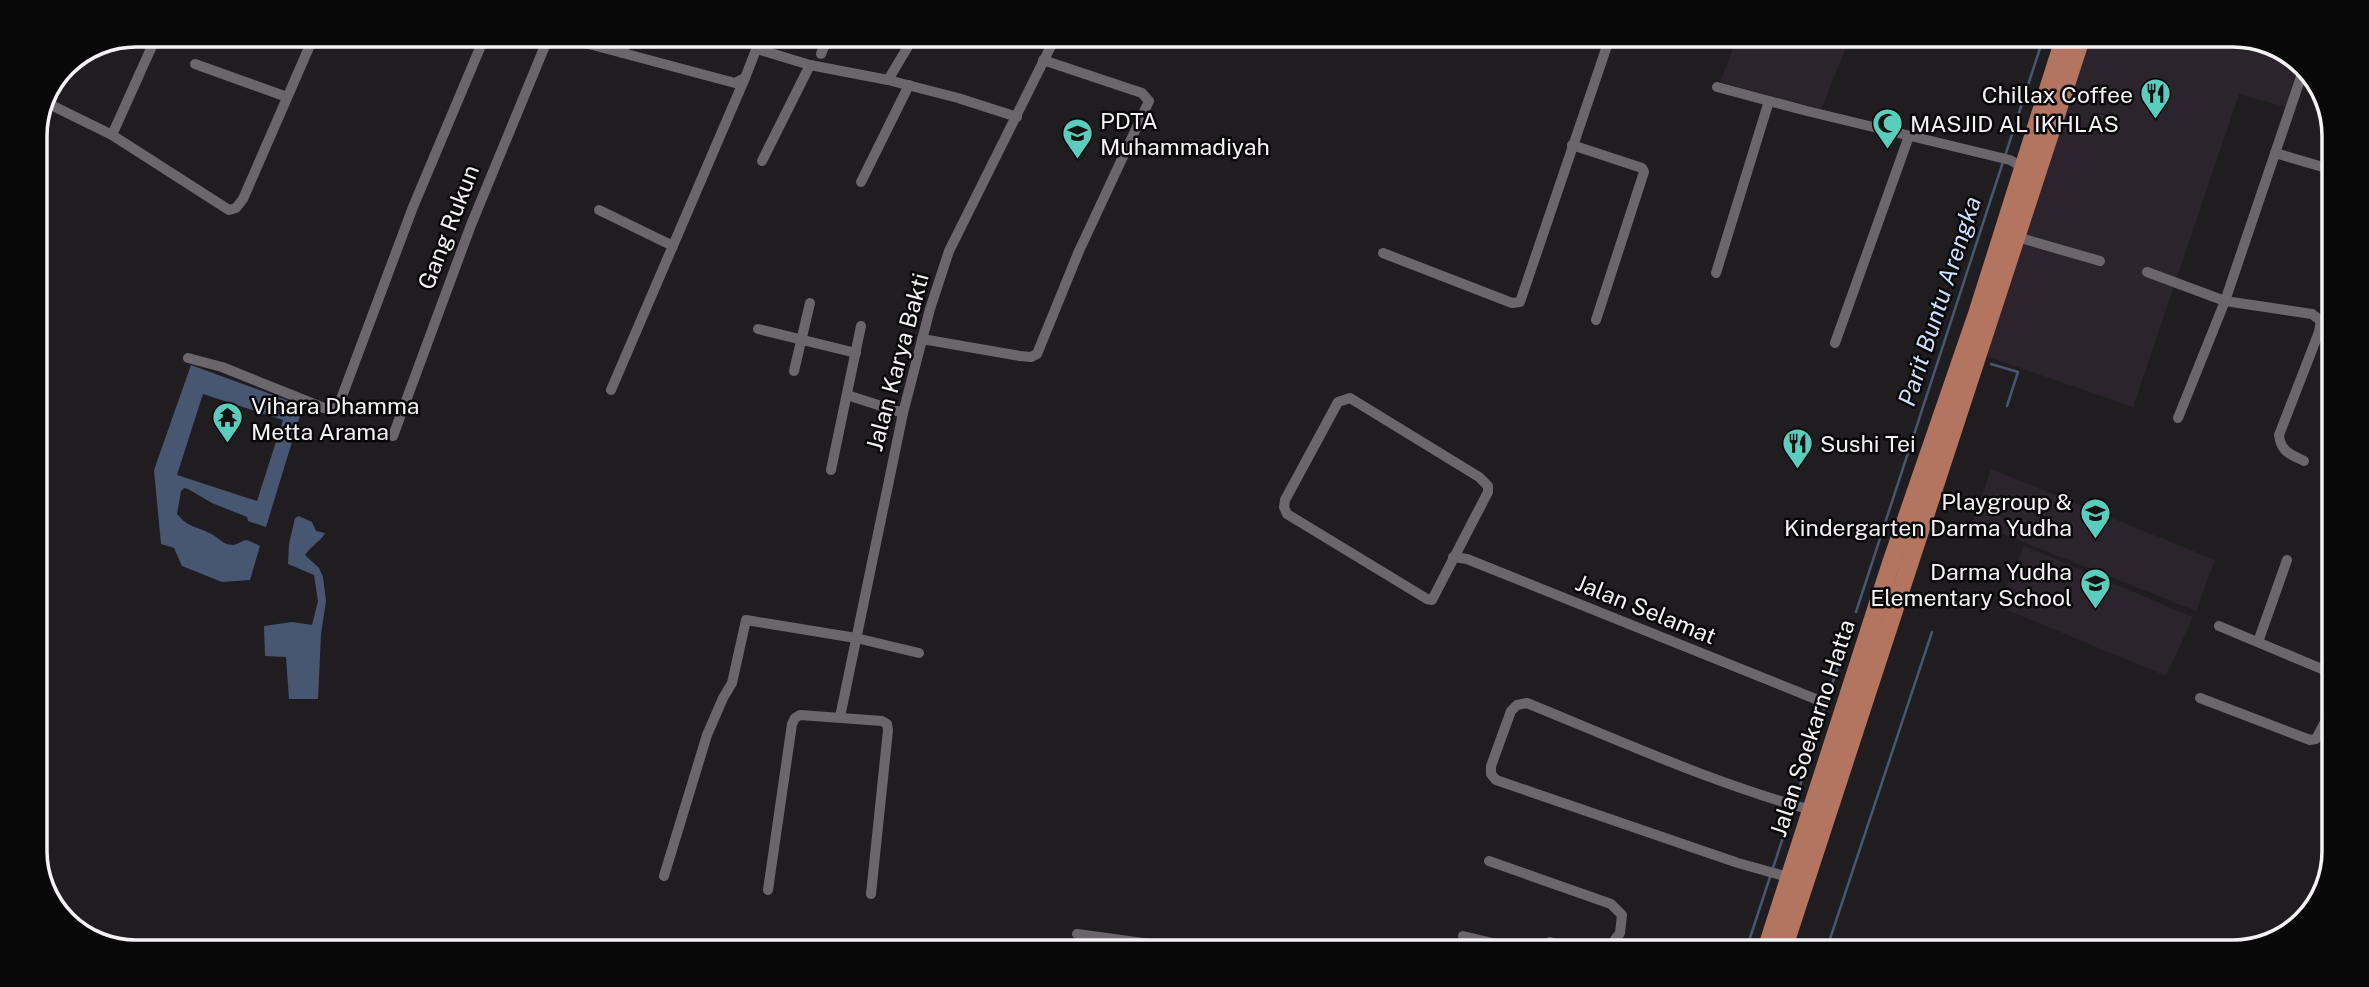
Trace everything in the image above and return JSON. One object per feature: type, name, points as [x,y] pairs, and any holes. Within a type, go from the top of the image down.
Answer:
[{"type":"main road","name":"Jalan Soekarno Hatta","points":[[1786,940],[1891,563],[1977,314],[2016,163],[2061,47]]},
{"type":"main road","name":"Jalan Soekarno Hatta","points":[[1767,940],[1777,874],[1799,807],[1833,769],[1881,645],[2078,47]]},
{"type":"street","points":[[111,135],[151,47]]},
{"type":"street","points":[[53,106],[111,135],[229,210],[236,208],[243,199],[309,47]]},
{"type":"street","points":[[188,358],[222,367],[324,408],[338,407],[413,207],[480,47]]},
{"type":"street","name":"Gang Rukun","points":[[393,436],[463,246],[544,47]]},
{"type":"street","points":[[598,47],[740,80]]},
{"type":"street","points":[[622,53],[625,47]]},
{"type":"street","points":[[821,54],[824,47]]},
{"type":"street","points":[[888,80],[908,47]]},
{"type":"street","name":"Jalan Karya Bakti","points":[[840,717],[903,414],[949,251],[1050,47]]},
{"type":"street","points":[[1383,253],[1512,303],[1520,302],[1607,47]]},
{"type":"street","points":[[611,390],[740,80],[757,49],[810,65],[888,80],[1017,117]]},
{"type":"street","points":[[922,339],[1031,358],[1037,354],[1079,251],[1149,101],[1142,93],[1043,60]]},
{"type":"street","points":[[195,64],[287,97]]},
{"type":"street","points":[[762,161],[810,65]]},
{"type":"street","points":[[2178,418],[2225,301],[2300,79]]},
{"type":"street","points":[[861,182],[909,86]]},
{"type":"street","points":[[1717,87],[2016,163]]},
{"type":"street","points":[[1716,273],[1769,101]]},
{"type":"street","points":[[1835,343],[1909,136]]},
{"type":"street","points":[[1572,145],[1642,168],[1644,172],[1596,320]]},
{"type":"street","points":[[2275,153],[2322,167]]},
{"type":"street","points":[[599,210],[673,246]]},
{"type":"street","points":[[2017,237],[2100,261]]},
{"type":"street","points":[[2147,272],[2225,301],[2312,314],[2320,321],[2319,332],[2279,435],[2284,452],[2304,461]]},
{"type":"street","points":[[794,371],[810,303]]},
{"type":"street","points":[[831,470],[861,327]]},
{"type":"street","points":[[758,329],[856,353]]},
{"type":"street","points":[[847,395],[903,414]]},
{"type":"street","points":[[1350,398],[1485,481],[1488,492],[1454,557],[1436,594],[1432,600],[1427,599],[1287,514],[1284,500],[1338,402],[1350,398]]},
{"type":"street","name":"Jalan Selamat","points":[[1454,557],[1467,559],[1823,702]]},
{"type":"street","points":[[2258,642],[2287,560]]},
{"type":"street","points":[[664,876],[707,736],[732,683],[746,620],[856,638],[919,653]]},
{"type":"street","points":[[2219,626],[2322,669]]},
{"type":"street","points":[[2200,698],[2310,740],[2316,739],[2322,728]]},
{"type":"street","points":[[1777,874],[1496,780],[1491,774],[1491,766],[1511,711],[1517,705],[1527,703],[1672,762],[1799,807]]},
{"type":"street","points":[[768,890],[792,723],[800,715],[883,721],[887,724],[870,894]]},
{"type":"street","points":[[1489,861],[1611,904],[1622,915],[1620,933],[1615,940]]},
{"type":"street","points":[[1077,934],[1122,940]]},
{"type":"street","points":[[1463,936],[1480,940]]},
{"type":"shaded area","points":[[1734,47],[1847,47],[1821,109],[1720,82]]},
{"type":"shaded area","points":[[2078,47],[2250,49],[2277,59],[2296,73],[2298,75],[2286,107],[2239,94],[2133,407],[1983,355]]},
{"type":"shaded area","name":"Playgroup & Kindergarten Darma Yudha","points":[[1991,469],[2215,560],[2196,611],[1973,522]]},
{"type":"shaded area","name":"Darma Yudha Elementary School","points":[[2024,546],[2193,617],[2166,676],[1998,606]]},
{"type":"water","points":[[191,365],[303,406],[266,527],[248,521],[247,517],[212,503],[188,489],[181,491],[177,514],[186,522],[228,544],[234,545],[246,540],[260,546],[250,580],[222,582],[182,566],[174,548],[161,544],[154,470]],"holes":[[[203,394],[283,420],[257,501],[177,475]]]},
{"type":"water","points":[[299,516],[312,522],[316,531],[325,533],[305,555],[319,568],[326,601],[321,634],[318,699],[289,699],[286,657],[265,656],[264,626],[292,622],[312,625],[318,601],[314,575],[288,564],[289,544],[295,518]]},
{"type":"waterway","name":"Parit Buntu Arengka","points":[[2005,156],[2040,47]]},
{"type":"waterway","name":"Parit Buntu Arengka","points":[[1856,612],[2003,162]]},
{"type":"waterway","points":[[1991,364],[2018,372],[2007,406]]},
{"type":"waterway","name":"Parit Buntu Arengka","points":[[1818,727],[1851,627]]},
{"type":"waterway","name":"Parit Buntu Arengka","points":[[1830,940],[1932,632]]},
{"type":"waterway","name":"Parit Buntu Arengka","points":[[1795,801],[1814,743]]},
{"type":"waterway","name":"Parit Buntu Arengka","points":[[1772,871],[1793,807]]},
{"type":"waterway","name":"Parit Buntu Arengka","points":[[1749,940],[1770,877]]},
{"type":"place","name":"Chillax Coffee","points":[[2156,121]]},
{"type":"place","name":"MASJID AL IKHLAS","points":[[1887,150]]},
{"type":"place","name":"PDTA Muhammadiyah","points":[[1077,160]]},
{"type":"place","name":"Vihara Dhamma Metta Arama","points":[[228,445]]},
{"type":"place","name":"Sushi Tei","points":[[1797,470]]},
{"type":"place","name":"Playgroup & Kindergarten Darma Yudha","points":[[2095,541]]},
{"type":"place","name":"Darma Yudha Elementary School","points":[[2095,611]]}]
